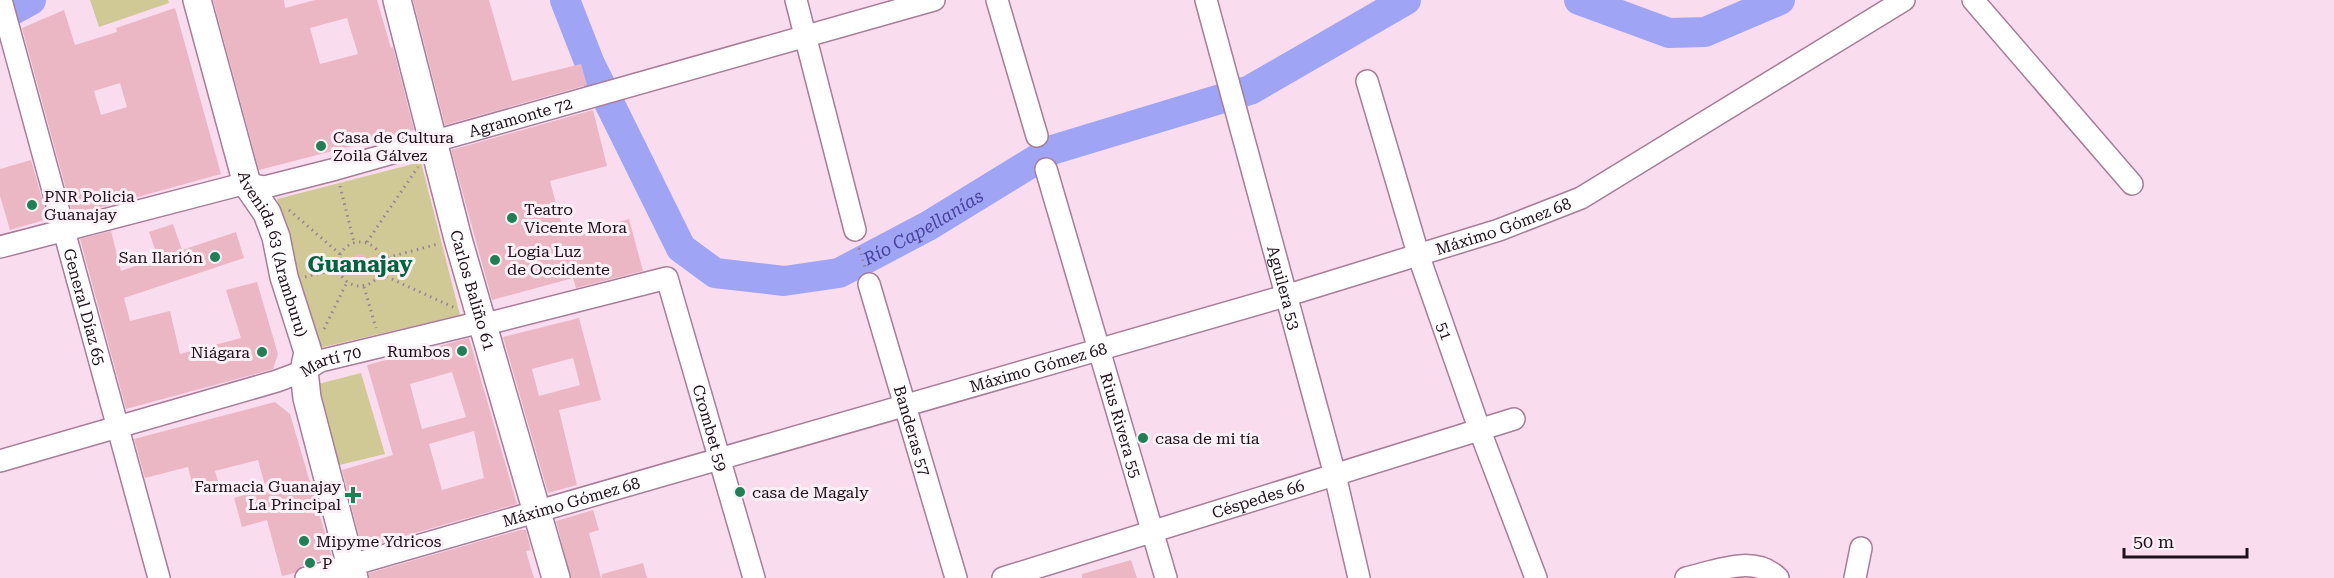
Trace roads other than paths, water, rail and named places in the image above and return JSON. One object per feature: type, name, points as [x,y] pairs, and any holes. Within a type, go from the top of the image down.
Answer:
[{"type":"main road","name":"Avenida 63 (Aramburu)","points":[[197,0],[256,185],[277,210],[276,237],[284,277],[308,352],[304,371],[307,398],[352,572]]},
{"type":"main road","name":"Carlos Baliño 61","points":[[397,0],[427,150],[484,324],[556,578]]},
{"type":"street","points":[[796,0],[855,230]]},
{"type":"street","name":"Agramonte 72","points":[[0,247],[256,185],[427,150],[588,96],[934,0]]},
{"type":"street","points":[[997,0],[1037,136]]},
{"type":"street","name":"Aguilera 53","points":[[1206,0],[1335,475],[1359,578]]},
{"type":"street","name":"Máximo Gómez 68","points":[[306,578],[352,572],[537,512],[1419,257],[1499,230],[1581,198],[1904,0]]},
{"type":"street","points":[[1973,0],[2132,184]]},
{"type":"street","name":"General Díaz 65","points":[[4,11],[159,578]]},
{"type":"street","name":"51","points":[[1366,81],[1419,257],[1480,431],[1536,578]]},
{"type":"street","name":"Rius Rivera 55","points":[[1046,169],[1166,578]]},
{"type":"street","name":"Martí 70","points":[[0,461],[304,371],[320,361],[484,324],[667,278]]},
{"type":"street","name":"Crombet 59","points":[[667,278],[754,578]]},
{"type":"street","name":"Banderas 57","points":[[869,284],[956,578]]},
{"type":"street","name":"Céspedes 66","points":[[1003,578],[1514,419]]},
{"type":"street","points":[[1855,578],[1862,548]]},
{"type":"street","points":[[1686,578],[1748,564],[1770,570],[1778,578]]},
{"type":"waterway","name":"Río Capellanías","points":[[0,17],[31,0]]},
{"type":"waterway","name":"Río Capellanías","points":[[565,0],[590,64],[681,248],[715,273],[784,281],[839,273],[928,226],[1052,150],[1250,90],[1406,0]]},
{"type":"waterway","name":"Río Capellanías","points":[[1579,0],[1669,33],[1705,32],[1780,0]]},
{"type":"place","name":"Casa de Cultura Zoila Gálvez","points":[[321,146]]},
{"type":"place","name":"PNR Policia Guanajay","points":[[32,205]]},
{"type":"place","name":"Teatro Vicente Mora","points":[[512,218]]},
{"type":"place","name":"San Ilarión","points":[[215,257]]},
{"type":"place","name":"Logia Luz de Occidente","points":[[495,260]]},
{"type":"place","name":"Rumbos","points":[[462,351]]},
{"type":"place","name":"Niágara","points":[[262,352]]},
{"type":"place","name":"casa de mi tía","points":[[1143,438]]},
{"type":"place","name":"casa de Magaly","points":[[740,492]]},
{"type":"place","name":"Farmacia Guanajay La Principal","points":[[353,495]]},
{"type":"place","name":"Mipyme Ydricos","points":[[304,541]]},
{"type":"place","name":"P","points":[[310,563]]},
{"type":"district","name":"Guanajay","points":[[360,264]]}]
